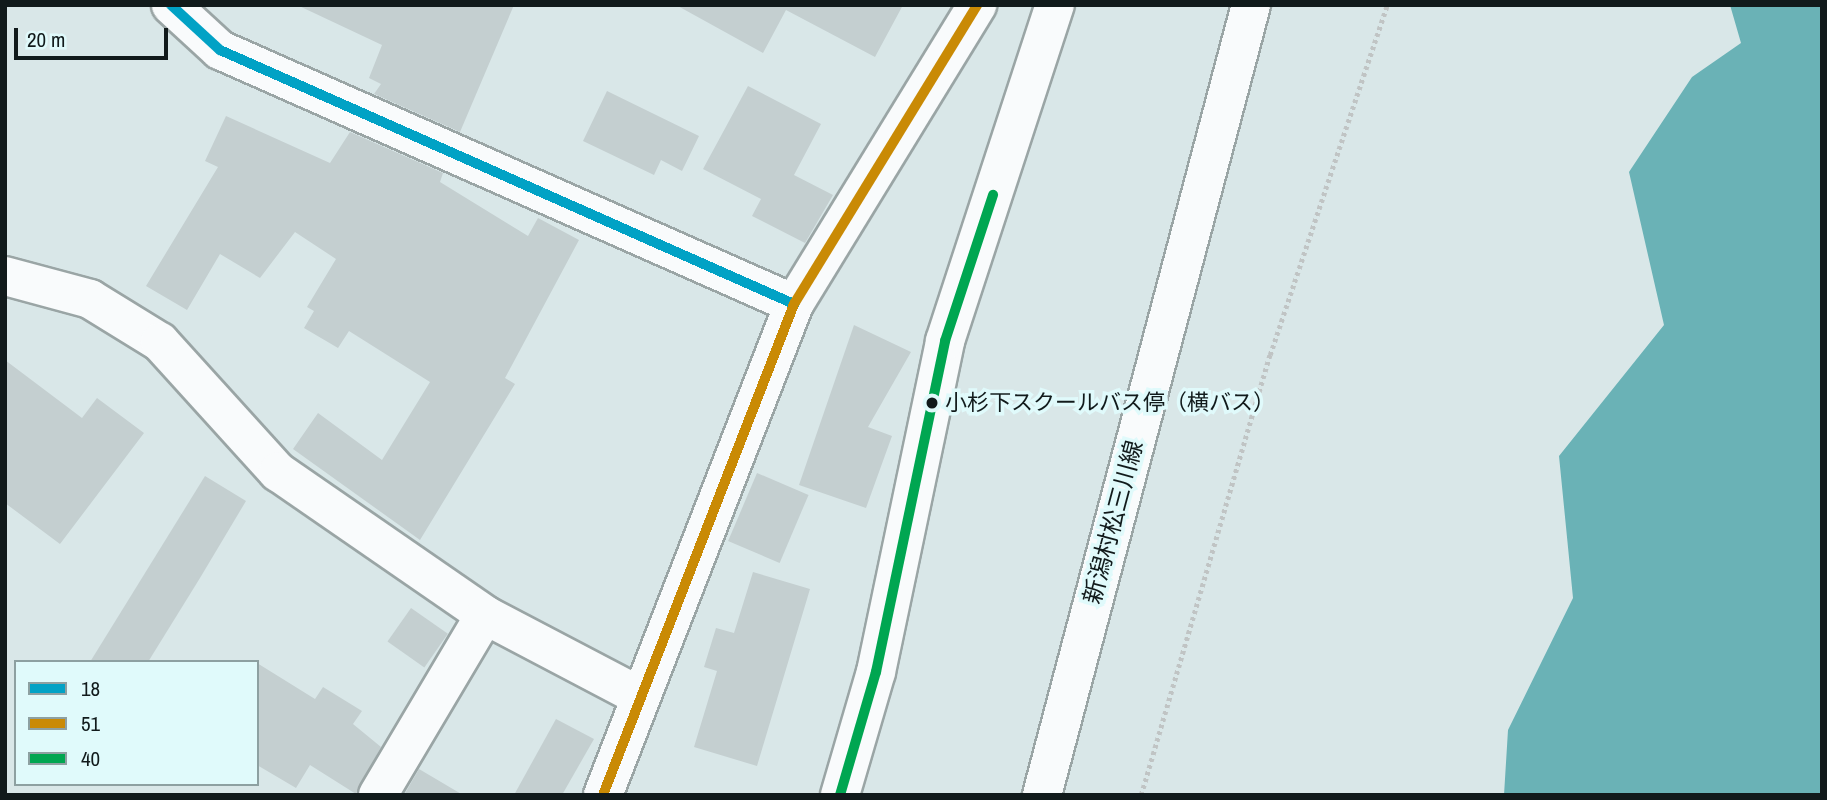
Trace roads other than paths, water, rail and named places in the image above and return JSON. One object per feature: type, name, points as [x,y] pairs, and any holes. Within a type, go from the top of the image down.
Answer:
[{"type":"street","points":[[171,5],[219,50],[794,304]]},
{"type":"street","points":[[840,795],[876,672],[945,341],[1055,5]]},
{"type":"street","name":"新潟村松三川線","points":[[1042,795],[1251,5]]},
{"type":"street","points":[[603,795],[639,695],[794,304],[968,8]]},
{"type":"street","points":[[5,276],[90,299],[160,342],[278,472],[485,615],[639,695]]},
{"type":"street","points":[[378,795],[485,615]]},
{"type":"water","points":[[1730,5],[1822,5],[1822,795],[1504,795],[1508,730],[1573,598],[1559,456],[1664,325],[1629,172],[1692,77],[1741,43]]},
{"type":"place","name":"小杉下スクールバス停（横バス）","points":[[932,403]]}]
